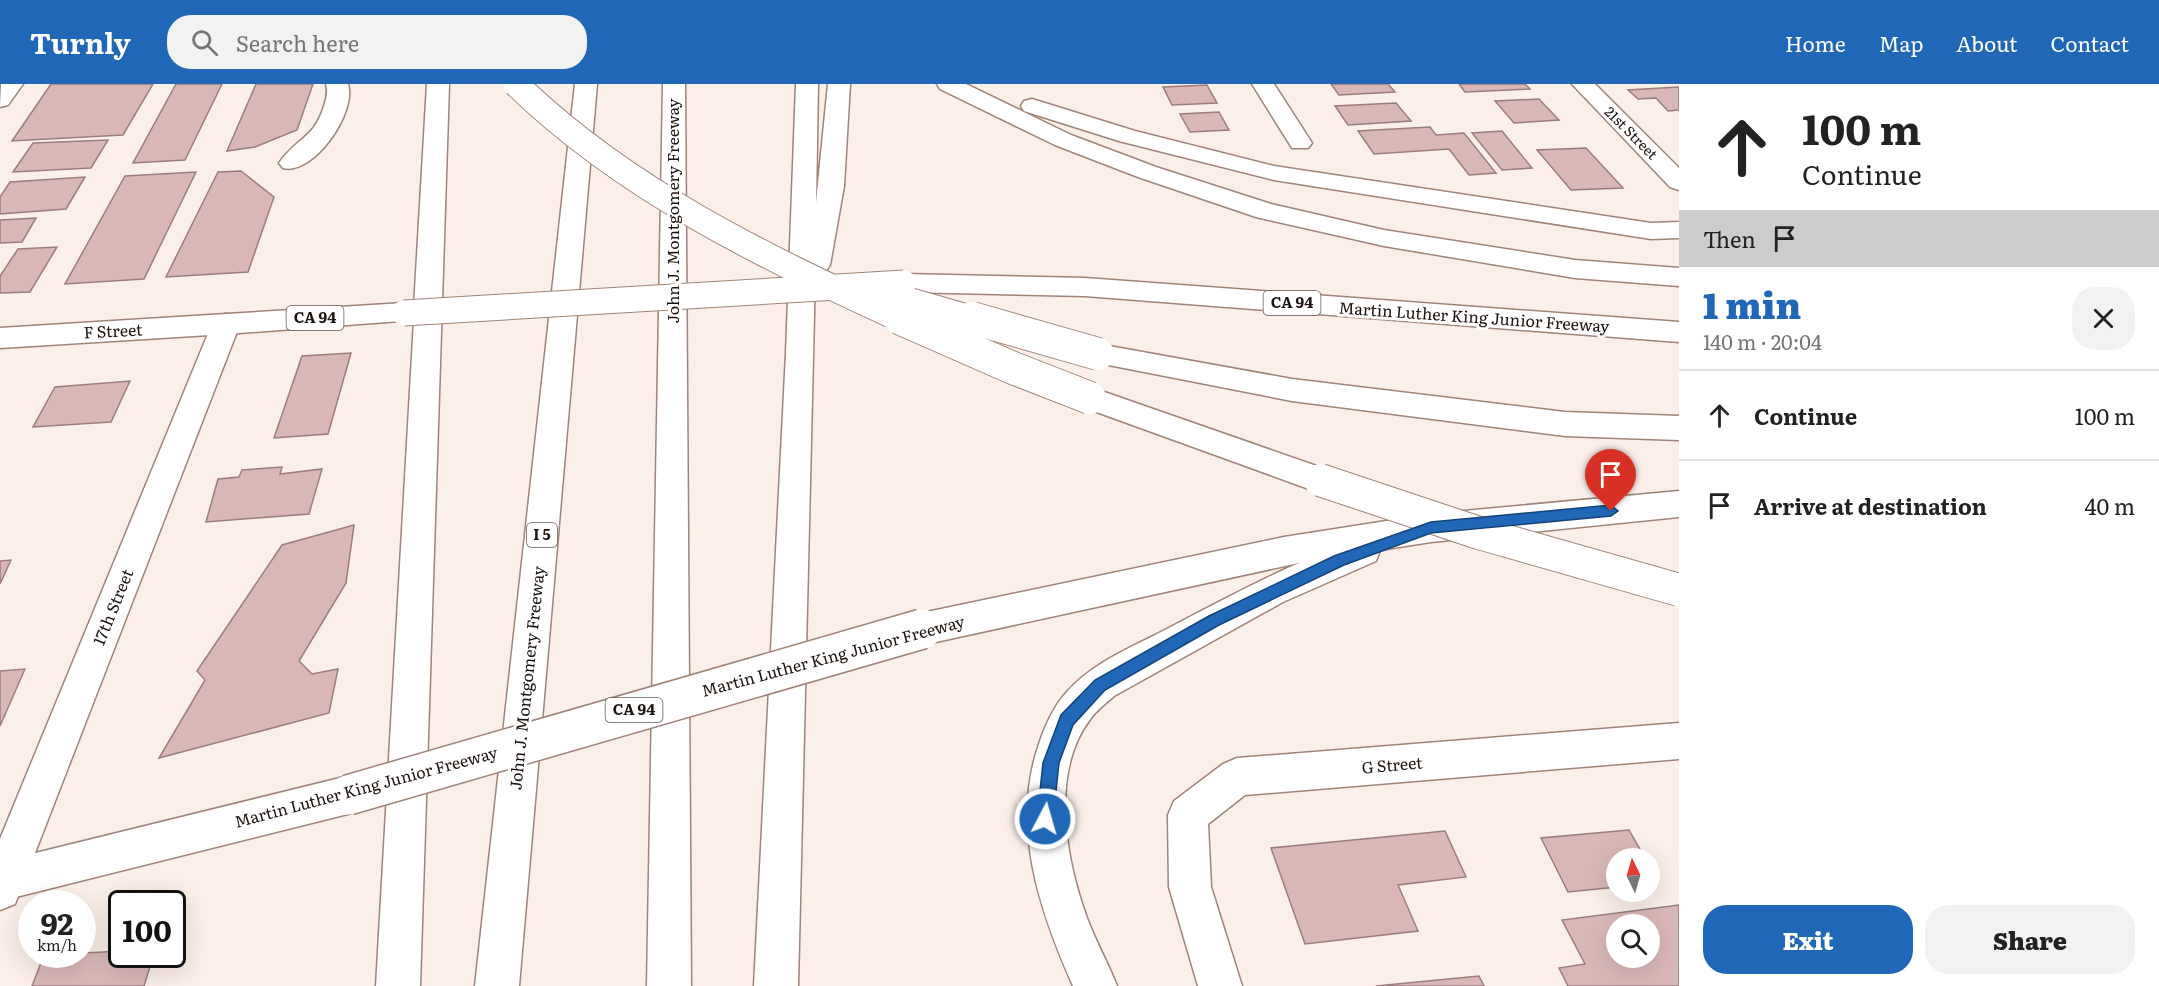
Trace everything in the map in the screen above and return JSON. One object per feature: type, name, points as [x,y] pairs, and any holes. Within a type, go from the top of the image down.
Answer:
[{"type":"main road","points":[[0,100],[12,84]]},
{"type":"main road","points":[[291,163],[325,133],[334,112],[338,84]]},
{"type":"main road","points":[[398,986],[438,84]]},
{"type":"main road","points":[[516,84],[537,106],[576,139],[688,212],[886,314],[962,348],[1146,419],[1479,533],[1679,590]]},
{"type":"main road","name":"John J. Montgomery Freeway","points":[[497,986],[586,84]]},
{"type":"main road","name":"John J. Montgomery Freeway","points":[[669,986],[674,84]]},
{"type":"main road","points":[[776,986],[800,353],[807,84]]},
{"type":"main road","points":[[800,353],[832,186],[839,84]]},
{"type":"main road","points":[[948,84],[1063,140],[1146,172],[1265,211],[1384,238],[1575,269],[1679,277]]},
{"type":"main road","points":[[973,84],[996,94],[1127,136],[1274,173],[1651,231],[1679,230]]},
{"type":"main road","points":[[1263,84],[1300,143]]},
{"type":"main road","name":"21st Street","points":[[1583,84],[1679,182]]},
{"type":"main road","points":[[760,250],[916,304],[1098,354],[1292,390],[1565,424],[1679,428]]},
{"type":"main road","name":"Martin Luther King Junior Freeway","points":[[226,324],[904,283],[1085,287],[1679,332]]},
{"type":"main road","name":"F Street","points":[[0,338],[226,324]]},
{"type":"main road","name":"17th Street","points":[[1,885],[226,324]]},
{"type":"main road","name":"Martin Luther King Junior Freeway","points":[[1,885],[348,795],[922,629],[1284,551],[1431,528],[1679,504]]},
{"type":"main road","points":[[1095,986],[1065,916],[1052,864],[1045,819],[1051,763],[1067,720],[1100,685],[1214,620],[1339,560],[1431,528]]},
{"type":"main road","name":"G Street","points":[[1220,986],[1190,887],[1188,815],[1237,777],[1679,741]]},
{"type":"building","points":[[51,84],[153,84],[123,135],[12,141]]},
{"type":"building","points":[[176,84],[222,84],[185,160],[133,163]]},
{"type":"building","points":[[256,84],[313,84],[297,130],[255,147],[227,151]]},
{"type":"building","points":[[1331,84],[1388,84],[1395,92],[1339,95]]},
{"type":"building","points":[[1459,84],[1525,84],[1530,89],[1465,92]]},
{"type":"building","points":[[1207,85],[1217,103],[1172,105],[1163,87]]},
{"type":"building","points":[[1679,87],[1679,110],[1668,111],[1656,98],[1638,99],[1628,90]]},
{"type":"building","points":[[1539,99],[1559,120],[1514,123],[1495,101]]},
{"type":"building","points":[[1396,103],[1411,121],[1348,125],[1335,106]]},
{"type":"building","points":[[1219,112],[1229,130],[1190,132],[1180,114]]},
{"type":"building","points":[[1430,127],[1436,135],[1464,133],[1496,173],[1469,175],[1449,149],[1374,154],[1358,131]]},
{"type":"building","points":[[1502,131],[1532,168],[1502,170],[1472,133]]},
{"type":"building","points":[[108,140],[91,168],[13,172],[33,143]]},
{"type":"building","points":[[1586,148],[1623,188],[1571,190],[1537,150]]},
{"type":"building","points":[[241,171],[274,197],[248,272],[166,277],[218,172]]},
{"type":"building","points":[[196,172],[144,279],[65,284],[125,176]]},
{"type":"building","points":[[85,177],[66,209],[0,214],[0,197],[10,182]]},
{"type":"building","points":[[36,218],[22,242],[0,243],[0,220]]},
{"type":"building","points":[[57,247],[30,292],[0,293],[0,276],[18,249]]},
{"type":"building","points":[[351,353],[328,434],[274,438],[302,356]]},
{"type":"building","points":[[130,381],[111,422],[33,427],[55,387]]},
{"type":"building","points":[[282,467],[280,474],[322,469],[309,514],[206,522],[218,479],[239,477],[242,470]]},
{"type":"building","points":[[354,525],[346,583],[299,661],[312,674],[338,669],[329,713],[159,758],[205,680],[197,671],[282,545]]},
{"type":"building","points":[[11,560],[0,584],[0,561]]},
{"type":"building","points":[[25,669],[0,726],[0,671]]},
{"type":"building","points":[[1629,830],[1639,848],[1606,848],[1606,888],[1568,892],[1541,838]]},
{"type":"building","points":[[1445,831],[1466,877],[1398,885],[1418,931],[1305,944],[1271,848]]},
{"type":"building","points":[[1679,905],[1679,986],[1568,986],[1559,968],[1585,964],[1562,920],[1606,914],[1606,968],[1660,968],[1660,914],[1609,914]]},
{"type":"building","points":[[96,952],[108,952],[108,968],[150,968],[144,986],[32,986],[39,968],[96,968]]},
{"type":"building","points":[[1479,976],[1484,986],[1376,986]]},
{"type":"route","points":[[1045,819],[1051,763],[1067,720],[1100,685],[1214,620],[1339,560],[1431,528],[1611,511]]}]
